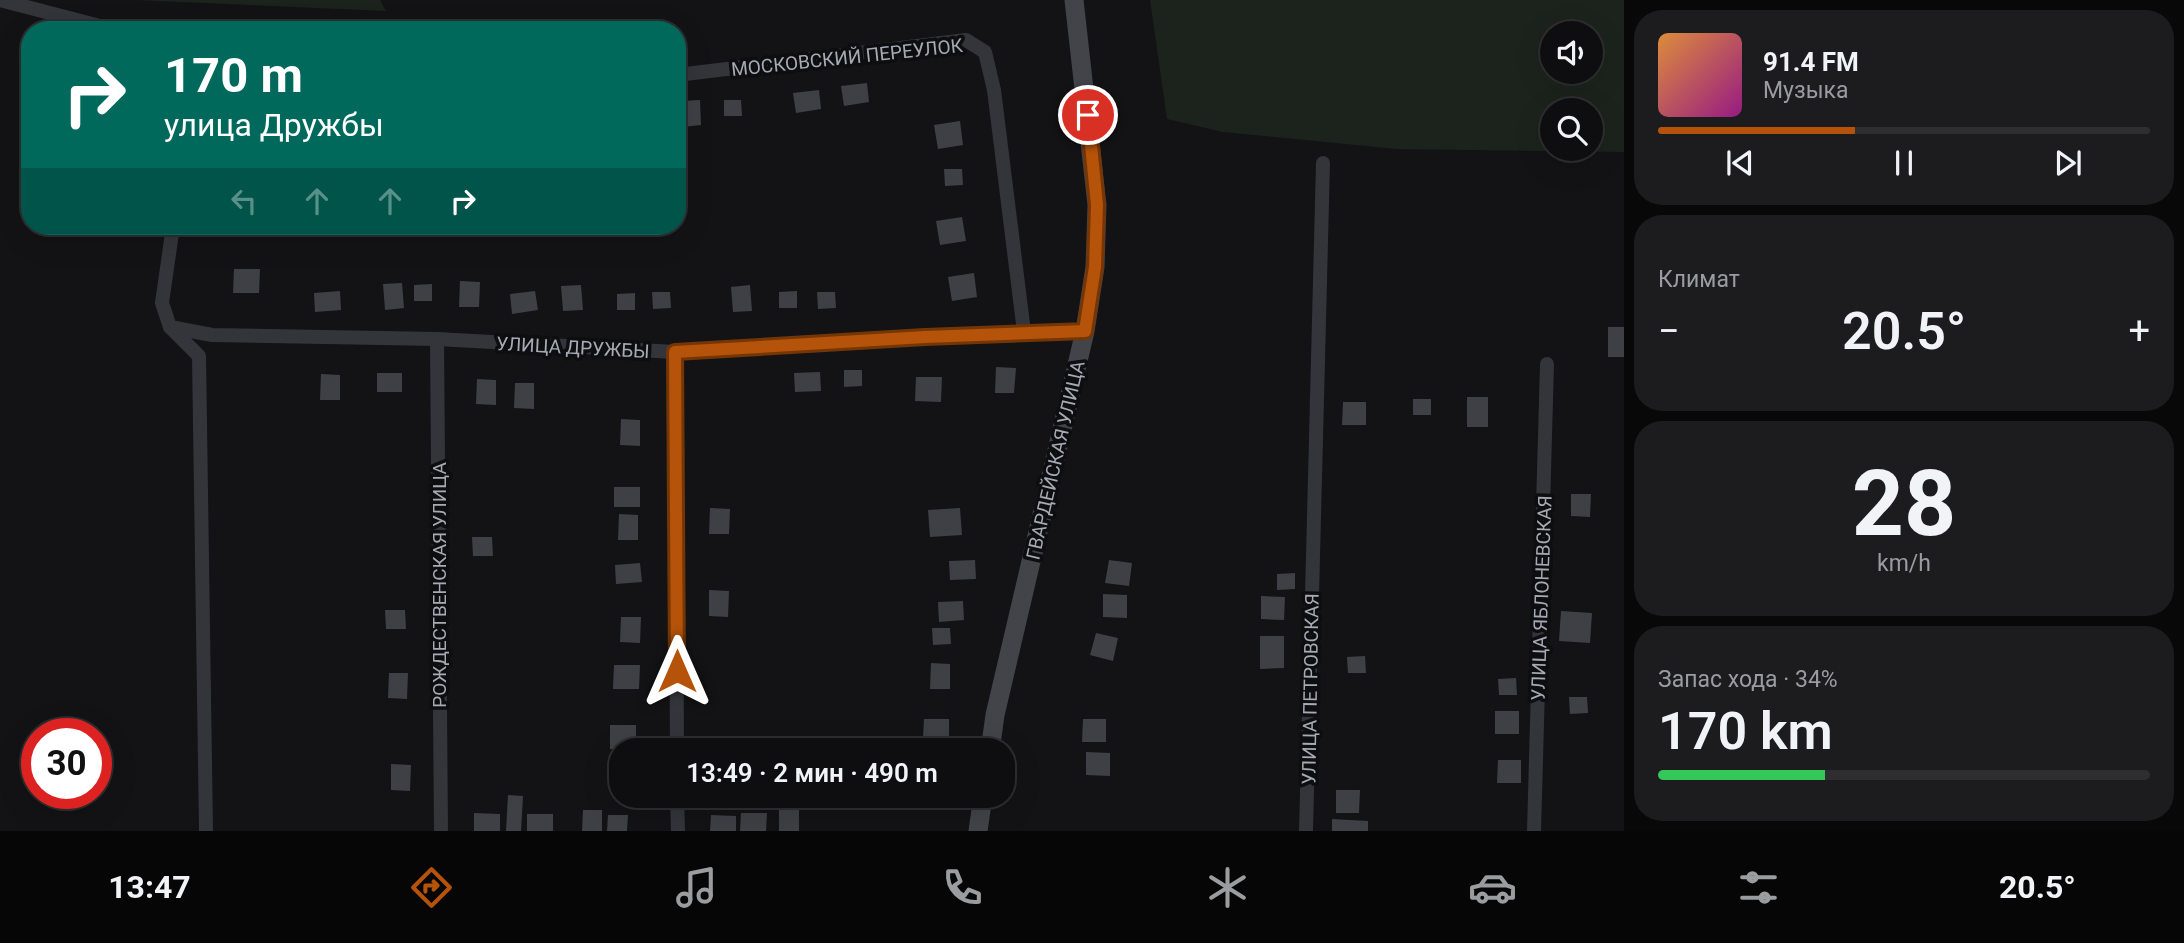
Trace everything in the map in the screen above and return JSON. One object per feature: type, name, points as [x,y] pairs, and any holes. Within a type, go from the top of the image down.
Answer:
[{"type":"street","points":[[0,0],[80,21]]},
{"type":"street","name":"ГВАРДЕЙСКАЯ УЛИЦА","points":[[992,738],[1085,331],[1095,267],[1097,205],[1074,0]]},
{"type":"street","name":"МОСКОВСКИЙ ПЕРЕУЛОК","points":[[686,74],[966,40],[985,52],[994,90],[1024,332]]},
{"type":"street","name":"УЛИЦА ПЕТРОВСКАЯ","points":[[1306,831],[1323,163]]},
{"type":"street","points":[[172,235],[162,303],[170,327],[199,356],[206,831]]},
{"type":"street","name":"УЛИЦА ДРУЖБЫ","points":[[170,327],[212,335],[438,339],[675,352],[1024,332],[1085,331]]},
{"type":"street","name":"РОЖДЕСТВЕНСКАЯ УЛИЦА","points":[[438,339],[441,831]]},
{"type":"street","points":[[675,352],[677,738]]},
{"type":"street","name":"УЛИЦА ЯБЛОНЕВСКАЯ","points":[[1535,831],[1547,364]]},
{"type":"street","points":[[677,808],[677,831]]},
{"type":"street","points":[[978,831],[981,808]]},
{"type":"shaded area","points":[[136,0],[380,0],[386,11]]},
{"type":"shaded area","points":[[1150,0],[1624,0],[1624,152],[1603,152],[1603,98],[1540,98],[1540,151],[1396,149],[1223,132],[1167,119]]},
{"type":"building","points":[[867,83],[869,102],[844,106],[841,86]]},
{"type":"building","points":[[819,90],[821,109],[796,113],[793,93]]},
{"type":"building","points":[[700,100],[701,125],[686,127],[686,101]]},
{"type":"building","points":[[724,100],[741,100],[742,116],[724,116]]},
{"type":"building","points":[[960,121],[963,145],[938,149],[934,125]]},
{"type":"building","points":[[944,169],[962,169],[963,185],[945,186]]},
{"type":"building","points":[[962,217],[966,241],[940,245],[936,221]]},
{"type":"building","points":[[234,269],[260,269],[259,293],[233,293]]},
{"type":"building","points":[[974,273],[977,297],[952,301],[948,277]]},
{"type":"building","points":[[460,281],[480,282],[479,307],[459,307]]},
{"type":"building","points":[[402,283],[404,308],[385,310],[383,284]]},
{"type":"building","points":[[432,284],[432,301],[414,301],[414,285]]},
{"type":"building","points":[[581,285],[583,310],[563,311],[561,286]]},
{"type":"building","points":[[750,285],[752,311],[733,312],[731,287]]},
{"type":"building","points":[[340,291],[341,310],[315,312],[314,293]]},
{"type":"building","points":[[535,291],[538,310],[512,314],[510,294]]},
{"type":"building","points":[[797,291],[797,308],[779,308],[779,292]]},
{"type":"building","points":[[652,292],[670,292],[671,308],[653,309]]},
{"type":"building","points":[[817,292],[835,292],[836,308],[818,309]]},
{"type":"building","points":[[635,293],[635,310],[617,310],[617,294]]},
{"type":"building","points":[[1608,327],[1624,327],[1624,357],[1608,357]]},
{"type":"building","points":[[996,367],[1016,368],[1014,393],[995,393]]},
{"type":"building","points":[[844,370],[862,370],[862,386],[844,387]]},
{"type":"building","points":[[820,372],[821,391],[795,392],[794,373]]},
{"type":"building","points":[[377,373],[402,373],[402,392],[377,392]]},
{"type":"building","points":[[321,374],[340,375],[340,400],[320,400]]},
{"type":"building","points":[[916,377],[942,377],[941,402],[915,401]]},
{"type":"building","points":[[477,379],[496,380],[496,405],[476,404]]},
{"type":"building","points":[[515,383],[534,383],[534,409],[514,408]]},
{"type":"building","points":[[1467,397],[1488,397],[1488,427],[1467,427]]},
{"type":"building","points":[[1413,399],[1431,399],[1431,415],[1413,415]]},
{"type":"building","points":[[1343,402],[1366,402],[1366,425],[1342,425]]},
{"type":"building","points":[[621,419],[640,420],[640,446],[620,445]]},
{"type":"building","points":[[614,487],[640,487],[640,507],[614,507]]},
{"type":"building","points":[[1571,494],[1591,494],[1590,517],[1571,516]]},
{"type":"building","points":[[710,508],[730,509],[729,534],[709,534]]},
{"type":"building","points":[[960,508],[962,535],[930,537],[928,510]]},
{"type":"building","points":[[619,514],[638,515],[638,540],[618,540]]},
{"type":"building","points":[[472,537],[492,537],[493,556],[473,556]]},
{"type":"building","points":[[975,560],[976,579],[950,580],[949,561]]},
{"type":"building","points":[[1109,560],[1132,563],[1129,586],[1105,583]]},
{"type":"building","points":[[640,563],[642,582],[616,584],[615,565]]},
{"type":"building","points":[[1295,573],[1295,589],[1277,590],[1277,574]]},
{"type":"building","points":[[709,590],[729,591],[728,617],[709,616]]},
{"type":"building","points":[[1103,594],[1127,595],[1127,618],[1103,617]]},
{"type":"building","points":[[1261,596],[1285,597],[1284,620],[1261,619]]},
{"type":"building","points":[[963,601],[964,620],[939,622],[938,602]]},
{"type":"building","points":[[385,610],[405,610],[406,629],[386,629]]},
{"type":"building","points":[[1561,611],[1592,613],[1590,643],[1559,641]]},
{"type":"building","points":[[621,617],[641,617],[640,643],[620,642]]},
{"type":"building","points":[[932,628],[950,628],[951,644],[933,645]]},
{"type":"building","points":[[1096,633],[1118,638],[1113,661],[1090,655]]},
{"type":"building","points":[[1260,636],[1284,636],[1284,668],[1260,669]]},
{"type":"building","points":[[1365,656],[1366,673],[1348,673],[1347,657]]},
{"type":"building","points":[[931,663],[950,664],[950,689],[930,689]]},
{"type":"building","points":[[614,665],[640,665],[639,689],[613,689]]},
{"type":"building","points":[[389,673],[408,673],[407,699],[388,698]]},
{"type":"building","points":[[1516,678],[1517,695],[1499,695],[1498,679]]},
{"type":"building","points":[[1569,697],[1587,697],[1588,713],[1570,714]]},
{"type":"building","points":[[1495,711],[1519,711],[1519,734],[1495,734]]},
{"type":"building","points":[[924,719],[949,719],[949,738],[923,738]]},
{"type":"building","points":[[1083,719],[1106,719],[1106,742],[1082,742]]},
{"type":"building","points":[[610,725],[636,725],[636,738],[610,738]]},
{"type":"building","points":[[1086,752],[1110,753],[1110,776],[1086,775]]},
{"type":"building","points":[[1498,760],[1521,760],[1521,783],[1497,783]]},
{"type":"building","points":[[391,764],[411,765],[410,791],[391,790]]},
{"type":"building","points":[[1336,790],[1360,790],[1359,813],[1336,813]]},
{"type":"building","points":[[508,795],[523,796],[521,831],[506,831]]},
{"type":"building","points":[[779,809],[799,809],[799,831],[779,831]]},
{"type":"building","points":[[583,810],[602,810],[602,831],[582,831]]},
{"type":"building","points":[[474,813],[500,814],[500,831],[474,831]]},
{"type":"building","points":[[741,813],[767,813],[766,831],[740,831]]},
{"type":"building","points":[[527,814],[553,814],[553,831],[527,831]]},
{"type":"building","points":[[608,815],[628,815],[627,831],[607,831]]},
{"type":"building","points":[[711,815],[736,816],[736,831],[710,831]]},
{"type":"building","points":[[1332,819],[1368,821],[1368,831],[1332,831]]},
{"type":"route","points":[[677,671],[675,352],[925,337],[1085,331],[1095,267],[1097,205],[1088,115]]}]
